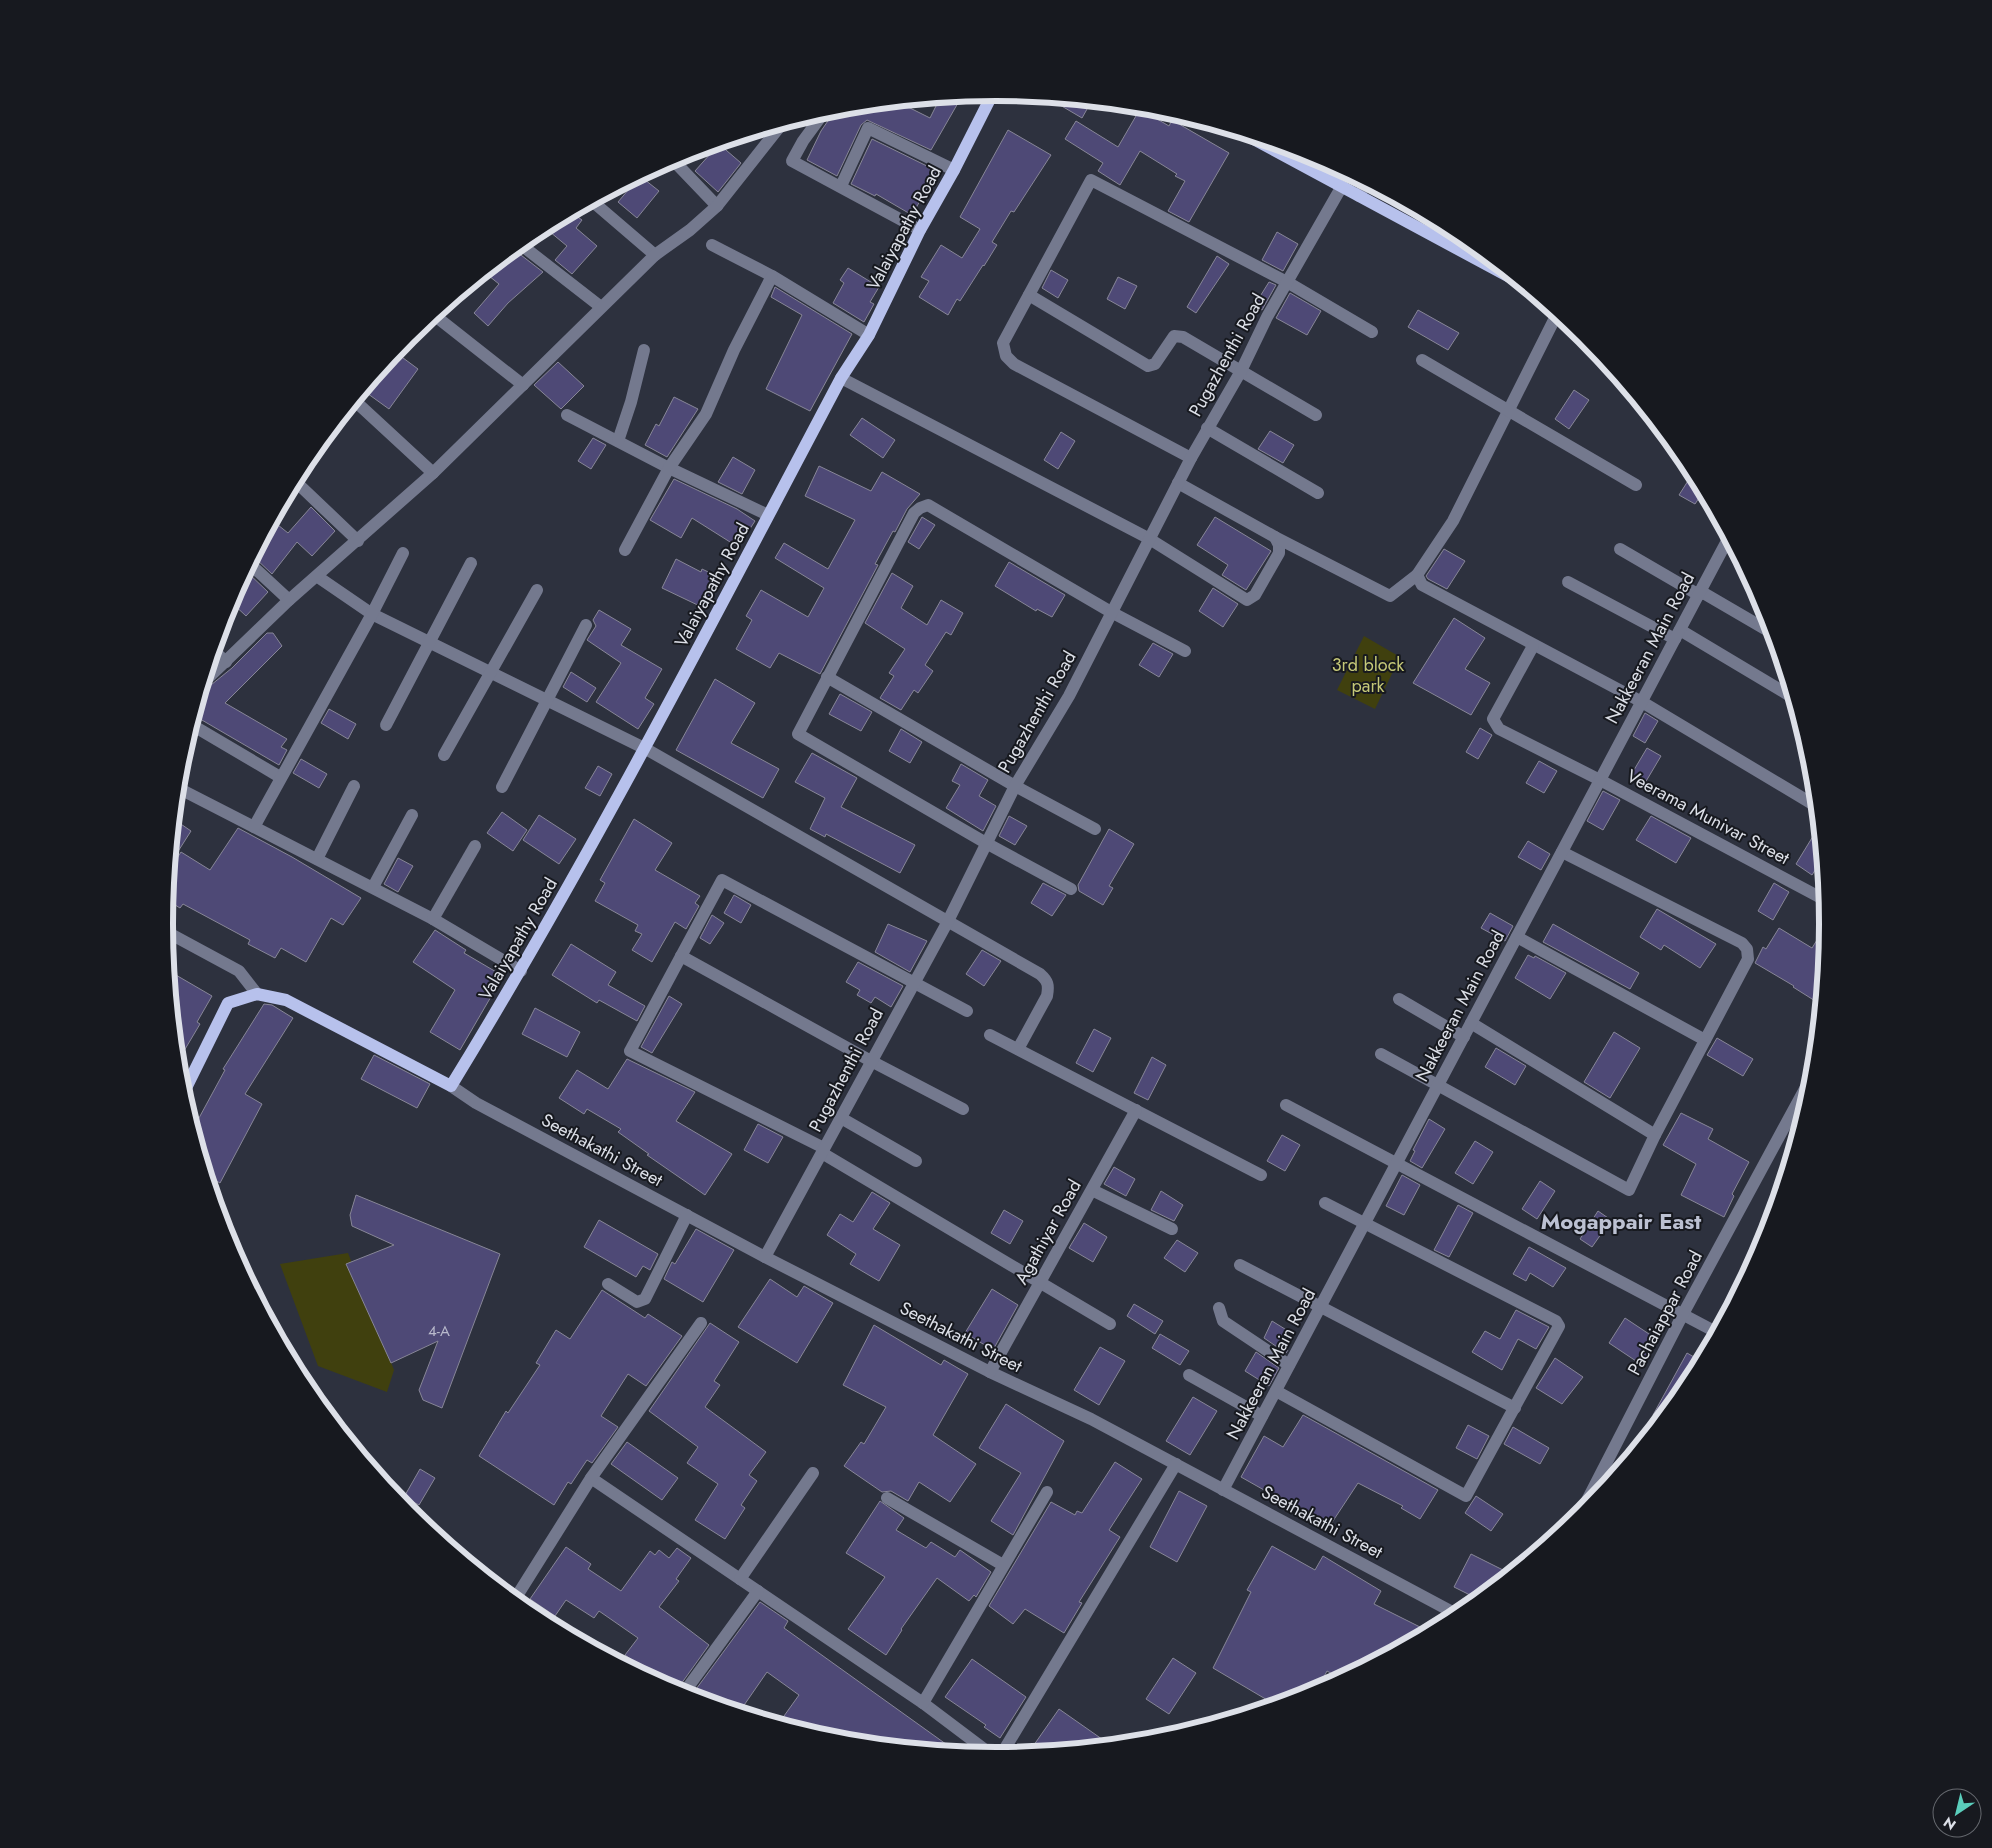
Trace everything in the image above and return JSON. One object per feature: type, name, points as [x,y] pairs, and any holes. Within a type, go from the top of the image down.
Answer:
[{"type":"main road","name":"Valaiyapathy Road","points":[[451,1086],[521,971],[646,749],[841,378],[869,334],[920,230],[954,170],[989,101]]},
{"type":"main road","points":[[1276,151],[1492,268]]},
{"type":"main road","points":[[189,1083],[228,1003],[257,994],[286,1000],[451,1086]]},
{"type":"street","points":[[818,121],[803,141],[792,161],[920,230]]},
{"type":"street","points":[[841,186],[868,128],[954,170]]},
{"type":"street","points":[[213,674],[289,600],[318,577],[433,473],[656,254],[690,230],[718,206],[767,134]]},
{"type":"street","points":[[678,165],[718,206]]},
{"type":"street","points":[[1191,458],[1014,364],[1006,356],[1003,343],[1091,180],[1287,282],[1372,332]]},
{"type":"street","name":"Pugazhenthi Road","points":[[765,1256],[913,982],[947,923],[1015,786],[1069,696],[1148,538],[1241,371],[1267,317],[1342,186]]},
{"type":"street","points":[[1359,196],[1363,188]]},
{"type":"street","points":[[596,205],[656,254]]},
{"type":"street","points":[[712,245],[772,276],[869,334]]},
{"type":"street","points":[[526,249],[601,307]]},
{"type":"street","points":[[625,550],[669,468],[706,414],[734,350],[772,276]]},
{"type":"street","points":[[1029,295],[1148,366],[1155,364],[1171,339],[1178,336],[1316,415]]},
{"type":"street","points":[[439,319],[523,385]]},
{"type":"street","points":[[1178,483],[1275,537],[1390,596],[1417,575],[1453,521],[1554,320]]},
{"type":"street","points":[[618,441],[631,402],[644,350]]},
{"type":"street","points":[[1422,360],[1636,484]]},
{"type":"street","points":[[841,378],[1148,538],[1247,600],[1252,598],[1279,553],[1279,545],[1275,537]]},
{"type":"street","points":[[359,404],[433,473]]},
{"type":"street","points":[[567,415],[669,468],[768,515]]},
{"type":"street","points":[[1208,428],[1318,493]]},
{"type":"street","points":[[300,486],[358,541]]},
{"type":"street","points":[[1071,889],[986,843],[798,734],[914,512],[928,506],[1111,612],[1185,651]]},
{"type":"street","name":"Nakkeeran Main Road","points":[[1224,1490],[1725,543]]},
{"type":"street","points":[[1620,549],[1763,628]]},
{"type":"street","points":[[254,827],[372,614],[403,553]]},
{"type":"street","points":[[386,724],[471,563]]},
{"type":"street","points":[[254,568],[289,600]]},
{"type":"street","points":[[1417,575],[1426,589],[1642,702],[1810,802]]},
{"type":"street","points":[[318,577],[372,614],[646,749],[1047,981],[1049,987],[1046,996],[1018,1049]]},
{"type":"street","points":[[1568,582],[1677,635],[1785,692]]},
{"type":"street","points":[[444,755],[536,590]]},
{"type":"street","points":[[502,787],[586,624]]},
{"type":"street","name":"Veerama Munivar Street","points":[[1533,646],[1492,718],[1494,724],[1499,729],[1600,780],[1818,896]]},
{"type":"street","points":[[219,655],[226,662]]},
{"type":"street","points":[[827,677],[1015,786],[1096,829]]},
{"type":"street","points":[[197,728],[280,777]]},
{"type":"street","points":[[317,860],[354,786]]},
{"type":"street","points":[[184,791],[433,919],[521,971]]},
{"type":"street","points":[[373,887],[412,815]]},
{"type":"street","points":[[433,919],[475,846]]},
{"type":"street","points":[[1381,1054],[1628,1190],[1748,959],[1747,949],[1742,943],[1562,852]]},
{"type":"street","points":[[967,1011],[722,880],[630,1051],[823,1150],[1110,1324]]},
{"type":"street","points":[[173,936],[239,971],[257,994]]},
{"type":"street","points":[[1516,937],[1705,1040]]},
{"type":"street","points":[[681,956],[870,1062],[963,1108]]},
{"type":"street","points":[[1399,999],[1464,1037]]},
{"type":"street","points":[[1471,1022],[1655,1135]]},
{"type":"street","points":[[990,1035],[1261,1175]]},
{"type":"street","name":"Seethakathi Street","points":[[451,1086],[476,1103],[765,1256],[990,1372],[1091,1419],[1449,1610]]},
{"type":"street","name":"Pachaiappar Road","points":[[1592,1491],[1683,1314],[1800,1098]]},
{"type":"street","points":[[1286,1105],[1712,1330]]},
{"type":"street","name":"Agathiyar Road","points":[[990,1372],[1136,1110]]},
{"type":"street","points":[[840,1118],[916,1161]]},
{"type":"street","points":[[1092,1190],[1172,1229]]},
{"type":"street","points":[[1276,1391],[1466,1496],[1558,1329],[1559,1323],[1324,1203]]},
{"type":"street","points":[[608,1284],[637,1302],[645,1299],[687,1215]]},
{"type":"street","points":[[1240,1265],[1515,1408]]},
{"type":"street","points":[[1219,1308],[1223,1322],[1289,1365]]},
{"type":"street","points":[[518,1593],[591,1478],[701,1323]]},
{"type":"street","points":[[1189,1375],[1262,1416]]},
{"type":"street","points":[[1006,1747],[1176,1464]]},
{"type":"street","points":[[740,1578],[813,1473]]},
{"type":"street","points":[[591,1478],[923,1703],[981,1746]]},
{"type":"street","points":[[923,1703],[1047,1492]]},
{"type":"street","points":[[887,1498],[1003,1565]]},
{"type":"street","points":[[688,1687],[758,1591]]},
{"type":"green space","name":"3rd block park","points":[[1364,636],[1400,657],[1375,709],[1337,690]]},
{"type":"green space","points":[[348,1253],[394,1370],[387,1392],[318,1366],[280,1264]]},
{"type":"building","points":[[958,102],[931,150],[867,120],[861,125],[837,176],[807,160],[821,131],[830,118],[907,106],[930,118],[937,103]]},
{"type":"building","points":[[1058,104],[1088,107],[1082,118]]},
{"type":"building","points":[[1137,114],[1152,116],[1169,126],[1173,121],[1229,153],[1189,222],[1168,211],[1185,181],[1175,176],[1177,174],[1140,151],[1120,185],[1098,171],[1103,163],[1065,139],[1076,121],[1118,147]]},
{"type":"building","points":[[1008,130],[1051,155],[1014,212],[1011,211],[992,242],[997,245],[984,266],[960,301],[957,299],[948,315],[919,297],[929,281],[921,277],[941,245],[962,258],[980,229],[960,217]]},
{"type":"building","points":[[872,139],[937,171],[912,215],[876,194],[875,196],[851,184]]},
{"type":"building","points":[[724,148],[741,163],[718,192],[695,171],[711,153]]},
{"type":"building","points":[[645,180],[659,191],[637,218],[618,202],[631,186]]},
{"type":"building","points":[[577,216],[582,220],[576,228],[597,246],[572,274],[555,260],[567,246],[551,233]]},
{"type":"building","points":[[1277,232],[1298,244],[1283,271],[1262,260]]},
{"type":"building","points":[[519,254],[543,272],[508,303],[488,326],[474,313],[499,284],[489,276]]},
{"type":"building","points":[[1217,256],[1229,264],[1196,313],[1187,307]]},
{"type":"building","points":[[848,268],[879,287],[870,302],[874,304],[864,322],[833,303],[844,283],[840,280]]},
{"type":"building","points":[[1051,270],[1068,280],[1058,298],[1042,288]]},
{"type":"building","points":[[1118,277],[1137,286],[1125,309],[1107,299]]},
{"type":"building","points":[[1269,282],[1276,285],[1262,310],[1254,306]]},
{"type":"building","points":[[775,287],[852,334],[810,411],[766,389],[802,315],[771,297]]},
{"type":"building","points":[[1290,293],[1321,311],[1307,335],[1276,318]]},
{"type":"building","points":[[1418,310],[1459,333],[1448,350],[1408,327]]},
{"type":"building","points":[[401,356],[418,369],[389,409],[367,393]]},
{"type":"building","points":[[558,362],[584,386],[561,409],[534,385]]},
{"type":"building","points":[[1574,390],[1589,400],[1569,429],[1555,419]]},
{"type":"building","points":[[674,397],[698,409],[667,457],[645,445],[656,424],[659,426]]},
{"type":"building","points":[[862,418],[895,440],[883,458],[850,435]]},
{"type":"building","points":[[1270,431],[1294,445],[1283,463],[1258,449]]},
{"type":"building","points":[[1061,432],[1075,441],[1058,469],[1044,460]]},
{"type":"building","points":[[593,438],[606,445],[591,469],[578,461]]},
{"type":"building","points":[[733,457],[755,470],[742,494],[718,482]]},
{"type":"building","points":[[819,466],[871,491],[882,472],[920,494],[907,509],[895,532],[893,531],[875,564],[878,565],[820,674],[779,653],[770,668],[736,649],[752,620],[746,616],[761,590],[808,617],[824,588],[775,558],[784,543],[828,569],[855,520],[805,496]]},
{"type":"building","points":[[674,479],[737,509],[755,521],[738,547],[692,518],[681,538],[650,520]]},
{"type":"building","points":[[1688,480],[1699,498],[1695,504],[1679,495]]},
{"type":"building","points":[[311,507],[335,531],[312,556],[297,542],[272,574],[258,561],[277,524],[288,533]]},
{"type":"building","points":[[922,517],[935,525],[919,549],[908,542]]},
{"type":"building","points":[[1215,517],[1271,551],[1246,590],[1222,575],[1228,565],[1197,545]]},
{"type":"building","points":[[1444,549],[1465,561],[1447,589],[1426,576]]},
{"type":"building","points":[[676,559],[701,572],[702,569],[721,578],[706,609],[662,588]]},
{"type":"building","points":[[1009,562],[1065,595],[1052,617],[1037,609],[1036,611],[995,586]]},
{"type":"building","points":[[892,573],[913,586],[901,608],[927,625],[941,600],[963,613],[951,635],[946,632],[925,665],[933,671],[918,693],[914,690],[901,710],[880,698],[894,676],[889,673],[905,649],[865,623]]},
{"type":"building","points":[[251,576],[268,592],[246,616],[237,607]]},
{"type":"building","points":[[1213,588],[1238,604],[1223,627],[1199,611]]},
{"type":"building","points":[[599,610],[631,629],[621,645],[662,669],[645,698],[654,704],[638,729],[596,702],[621,663],[587,640],[596,626],[593,620]]},
{"type":"building","points":[[1454,618],[1485,638],[1465,669],[1490,683],[1471,715],[1413,683]]},
{"type":"building","points":[[267,633],[273,633],[282,646],[225,703],[287,739],[281,747],[287,750],[279,765],[199,718],[209,687],[232,668]]},
{"type":"building","points":[[1153,643],[1173,654],[1159,677],[1139,665]]},
{"type":"building","points":[[571,672],[596,688],[587,702],[563,687]]},
{"type":"building","points":[[715,679],[755,703],[731,743],[779,769],[763,798],[676,750]]},
{"type":"building","points":[[840,694],[872,712],[861,731],[829,714]]},
{"type":"building","points":[[329,709],[356,724],[348,739],[321,723]]},
{"type":"building","points":[[1645,713],[1658,721],[1645,743],[1633,736]]},
{"type":"building","points":[[1480,728],[1492,735],[1478,759],[1466,752]]},
{"type":"building","points":[[901,729],[922,742],[910,763],[889,751]]},
{"type":"building","points":[[1647,748],[1661,756],[1645,783],[1631,775]]},
{"type":"building","points":[[812,753],[857,778],[841,807],[915,845],[900,873],[826,834],[825,837],[810,829],[825,798],[795,782]]},
{"type":"building","points":[[301,759],[327,774],[319,788],[293,773]]},
{"type":"building","points":[[1539,761],[1557,771],[1544,793],[1526,783]]},
{"type":"building","points":[[961,764],[988,780],[979,796],[996,806],[983,831],[946,808],[960,785],[952,781]]},
{"type":"building","points":[[598,766],[612,774],[600,796],[585,788]]},
{"type":"building","points":[[1603,791],[1620,800],[1603,830],[1587,821]]},
{"type":"building","points":[[502,812],[527,830],[513,851],[487,833]]},
{"type":"building","points":[[539,815],[576,839],[559,864],[523,840]]},
{"type":"building","points":[[1009,816],[1027,826],[1015,845],[999,836]]},
{"type":"building","points":[[1651,816],[1691,838],[1676,863],[1636,840]]},
{"type":"building","points":[[634,819],[672,843],[655,870],[700,896],[695,903],[699,906],[686,929],[675,922],[652,962],[632,950],[642,934],[635,931],[638,925],[595,901],[605,883],[600,880]]},
{"type":"building","points":[[179,823],[191,831],[177,854]]},
{"type":"building","points":[[238,828],[292,857],[361,898],[343,925],[331,918],[306,962],[281,948],[275,958],[248,944],[250,940],[183,904],[180,908],[174,904],[176,860],[181,852],[210,870]]},
{"type":"building","points":[[1109,829],[1134,844],[1109,886],[1113,888],[1103,905],[1079,891],[1078,885]]},
{"type":"building","points":[[1814,835],[1817,868],[1812,875],[1796,864]]},
{"type":"building","points":[[1528,841],[1550,854],[1541,870],[1518,857]]},
{"type":"building","points":[[398,858],[413,866],[398,892],[384,884]]},
{"type":"building","points":[[1043,883],[1066,895],[1052,916],[1031,903]]},
{"type":"building","points":[[1774,883],[1789,892],[1773,920],[1758,911]]},
{"type":"building","points":[[734,895],[751,905],[741,923],[724,913]]},
{"type":"building","points":[[1657,909],[1716,944],[1700,968],[1664,945],[1661,950],[1640,937]]},
{"type":"building","points":[[1490,913],[1513,926],[1505,941],[1481,928]]},
{"type":"building","points":[[712,915],[724,923],[710,944],[700,938]]},
{"type":"building","points":[[888,924],[927,941],[910,972],[875,952]]},
{"type":"building","points":[[1553,924],[1639,973],[1630,989],[1543,942]]},
{"type":"building","points":[[1779,928],[1812,948],[1818,938],[1815,1001],[1755,963],[1763,947],[1766,949]]},
{"type":"building","points":[[435,930],[466,950],[464,953],[503,976],[460,1050],[430,1032],[455,990],[413,962]]},
{"type":"building","points":[[571,944],[616,972],[608,985],[645,1006],[637,1021],[599,1000],[597,1003],[552,975]]},
{"type":"building","points":[[982,950],[1001,961],[984,986],[966,974]]},
{"type":"building","points":[[1528,955],[1534,958],[1535,956],[1566,973],[1550,999],[1515,978]]},
{"type":"building","points":[[858,962],[903,986],[891,1007],[875,997],[871,1003],[857,995],[860,990],[846,982]]},
{"type":"building","points":[[175,974],[212,996],[197,1022],[200,1024],[183,1052]]},
{"type":"building","points":[[669,996],[682,1004],[652,1053],[641,1047]]},
{"type":"building","points":[[264,1004],[272,1005],[293,1018],[245,1094],[262,1104],[220,1183],[214,1180],[197,1121],[225,1070],[223,1069]]},
{"type":"building","points":[[535,1008],[580,1032],[567,1057],[522,1034]]},
{"type":"building","points":[[1094,1029],[1111,1038],[1093,1072],[1076,1063]]},
{"type":"building","points":[[1614,1032],[1640,1048],[1610,1098],[1584,1082]]},
{"type":"building","points":[[1717,1038],[1753,1059],[1743,1076],[1707,1055]]},
{"type":"building","points":[[1496,1048],[1526,1066],[1515,1085],[1485,1067]]},
{"type":"building","points":[[374,1055],[430,1084],[417,1108],[361,1079]]},
{"type":"building","points":[[1152,1057],[1166,1065],[1148,1100],[1134,1093]]},
{"type":"building","points":[[627,1059],[695,1092],[676,1121],[732,1154],[705,1195],[647,1155],[649,1154],[618,1132],[621,1129],[587,1109],[584,1114],[559,1098],[577,1070],[608,1089]]},
{"type":"building","points":[[1681,1113],[1713,1129],[1708,1139],[1749,1162],[1732,1194],[1734,1196],[1724,1217],[1681,1195],[1696,1164],[1663,1145]]},
{"type":"building","points":[[1429,1119],[1445,1129],[1422,1168],[1410,1161],[1415,1151],[1413,1150]]},
{"type":"building","points":[[758,1124],[783,1137],[768,1163],[744,1150]]},
{"type":"building","points":[[1282,1135],[1300,1145],[1285,1171],[1267,1161]]},
{"type":"building","points":[[1475,1141],[1493,1152],[1473,1184],[1455,1173]]},
{"type":"building","points":[[1114,1167],[1135,1179],[1126,1196],[1104,1184]]},
{"type":"building","points":[[1402,1175],[1420,1185],[1404,1215],[1386,1206]]},
{"type":"building","points":[[1540,1181],[1555,1191],[1537,1219],[1522,1209]]},
{"type":"building","points":[[1161,1191],[1183,1205],[1174,1221],[1151,1210]]},
{"type":"building","points":[[872,1192],[890,1203],[873,1229],[900,1245],[879,1281],[850,1264],[856,1254],[827,1235],[840,1214],[853,1222]]},
{"type":"building","points":[[356,1195],[500,1254],[442,1408],[423,1400],[419,1390],[438,1341],[391,1363],[346,1264],[394,1245],[352,1226],[350,1215]]},
{"type":"building","points":[[1458,1205],[1473,1213],[1449,1257],[1434,1250]]},
{"type":"building","points":[[1004,1210],[1023,1221],[1010,1244],[991,1233]]},
{"type":"building","points":[[1598,1211],[1611,1220],[1592,1247],[1580,1239]]},
{"type":"building","points":[[599,1220],[658,1254],[650,1270],[643,1266],[636,1277],[584,1247]]},
{"type":"building","points":[[1084,1223],[1107,1237],[1093,1262],[1069,1248]]},
{"type":"building","points":[[696,1229],[734,1250],[703,1302],[664,1279],[672,1262],[675,1264]]},
{"type":"building","points":[[1177,1240],[1198,1253],[1185,1272],[1164,1258]]},
{"type":"building","points":[[1529,1247],[1566,1268],[1553,1287],[1530,1273],[1526,1281],[1513,1274]]},
{"type":"building","points":[[770,1279],[797,1297],[804,1286],[833,1303],[797,1363],[738,1327]]},
{"type":"building","points":[[992,1289],[1018,1305],[993,1350],[965,1333]]},
{"type":"building","points":[[602,1290],[645,1318],[648,1314],[682,1336],[646,1386],[628,1374],[601,1416],[618,1427],[592,1463],[587,1460],[571,1484],[568,1482],[554,1505],[479,1456],[506,1411],[508,1413],[540,1365],[536,1363],[556,1330],[570,1339]]},
{"type":"building","points":[[1134,1304],[1163,1321],[1155,1334],[1127,1316]]},
{"type":"building","points":[[1516,1310],[1549,1327],[1536,1349],[1518,1339],[1502,1370],[1472,1352],[1485,1331],[1500,1339]]},
{"type":"building","points":[[1625,1318],[1658,1340],[1642,1365],[1609,1343]]},
{"type":"building","points":[[1272,1321],[1293,1334],[1285,1348],[1288,1350],[1286,1353],[1264,1338]]},
{"type":"building","points":[[710,1323],[739,1342],[714,1381],[720,1385],[705,1407],[766,1452],[749,1475],[757,1481],[741,1505],[745,1508],[725,1539],[695,1520],[718,1484],[687,1463],[698,1447],[649,1411]]},
{"type":"building","points":[[874,1325],[941,1365],[944,1360],[968,1374],[933,1435],[976,1464],[950,1502],[919,1482],[908,1501],[891,1491],[882,1492],[844,1466],[861,1442],[864,1444],[886,1407],[843,1385]]},
{"type":"building","points":[[1160,1334],[1189,1351],[1180,1365],[1152,1348]]},
{"type":"building","points":[[1100,1347],[1125,1361],[1099,1405],[1074,1390]]},
{"type":"building","points":[[1256,1352],[1279,1368],[1269,1386],[1245,1371]]},
{"type":"building","points":[[1687,1353],[1695,1357],[1655,1416],[1653,1415]]},
{"type":"building","points":[[1555,1358],[1583,1377],[1562,1404],[1536,1388]]},
{"type":"building","points":[[1193,1397],[1217,1411],[1190,1455],[1166,1441]]},
{"type":"building","points":[[1006,1404],[1064,1441],[1013,1535],[991,1521],[1021,1473],[979,1448]]},
{"type":"building","points":[[1303,1415],[1438,1490],[1420,1519],[1401,1508],[1403,1506],[1358,1483],[1329,1527],[1265,1488],[1264,1490],[1241,1477],[1264,1436],[1283,1447]]},
{"type":"building","points":[[1468,1425],[1489,1436],[1477,1459],[1456,1448]]},
{"type":"building","points":[[1513,1427],[1549,1448],[1540,1464],[1504,1444]]},
{"type":"building","points":[[627,1442],[678,1478],[662,1500],[611,1464]]},
{"type":"building","points":[[1115,1462],[1142,1479],[1109,1530],[1120,1537],[1079,1602],[1082,1603],[1064,1633],[1025,1609],[1013,1624],[989,1606],[1051,1502],[1075,1515],[1077,1511],[1082,1513]]},
{"type":"building","points":[[420,1469],[435,1478],[419,1505],[405,1496]]},
{"type":"building","points":[[1179,1491],[1207,1506],[1177,1562],[1150,1547]]},
{"type":"building","points":[[1476,1496],[1503,1514],[1491,1531],[1465,1513]]},
{"type":"building","points":[[880,1501],[904,1518],[896,1530],[926,1548],[931,1542],[955,1557],[960,1550],[991,1572],[976,1597],[974,1595],[969,1601],[937,1578],[901,1629],[886,1655],[848,1629],[885,1577],[846,1553]]},
{"type":"building","points":[[1272,1546],[1315,1570],[1323,1556],[1381,1591],[1374,1604],[1422,1628],[1360,1662],[1333,1674],[1327,1671],[1323,1679],[1268,1700],[1213,1668],[1251,1592],[1247,1590]]},
{"type":"building","points":[[566,1547],[591,1564],[588,1569],[621,1591],[650,1551],[655,1555],[659,1550],[669,1558],[677,1548],[691,1558],[676,1579],[679,1581],[659,1607],[709,1645],[681,1684],[640,1666],[625,1655],[638,1638],[599,1611],[594,1618],[566,1600],[555,1616],[530,1599]]},
{"type":"building","points":[[1471,1554],[1505,1571],[1471,1595],[1454,1587]]},
{"type":"building","points":[[760,1602],[788,1621],[784,1628],[948,1745],[889,1740],[835,1731],[782,1719],[799,1695],[767,1672],[743,1706],[696,1690]]},
{"type":"building","points":[[1173,1658],[1196,1673],[1169,1714],[1146,1699]]},
{"type":"building","points":[[972,1659],[1026,1697],[1000,1738],[984,1727],[986,1725],[945,1697]]},
{"type":"building","points":[[1059,1709],[1103,1740],[1050,1745],[1033,1746]]},
{"type":"district","name":"Mogappair East","points":[[1621,1221]]}]
